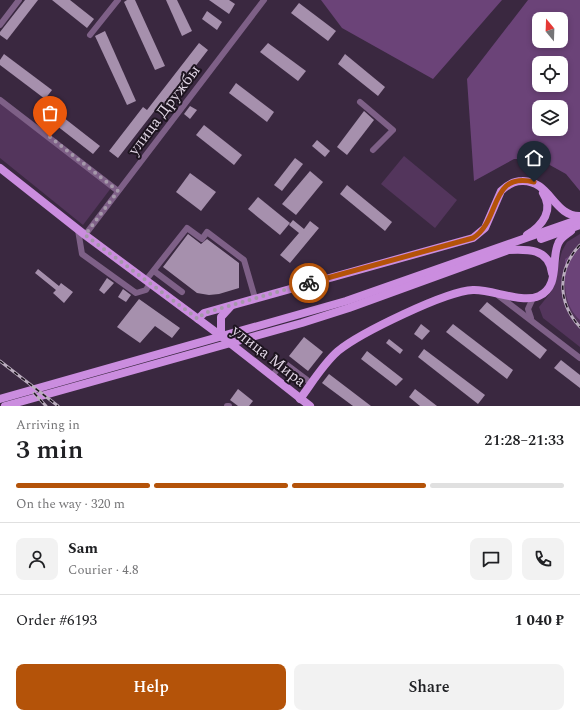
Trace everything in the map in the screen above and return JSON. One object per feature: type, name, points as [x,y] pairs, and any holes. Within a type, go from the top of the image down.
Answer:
[{"type":"main road","name":"улица Мира","points":[[0,168],[147,285],[221,336],[272,376],[300,401],[310,406]]},
{"type":"main road","points":[[198,319],[204,313],[233,304],[473,238],[485,228],[498,198],[505,187],[517,181],[534,182],[548,192],[568,214],[580,218]]},
{"type":"main road","points":[[516,242],[534,231],[544,220],[548,212],[549,206],[545,196],[534,182]]},
{"type":"main road","points":[[0,399],[347,304],[580,218]]},
{"type":"main road","points":[[5,406],[255,336],[580,226]]},
{"type":"main road","points":[[300,401],[335,354],[362,335],[456,293],[474,290],[533,298],[546,291],[552,280],[557,245],[565,235],[580,226]]},
{"type":"main road","points":[[508,250],[529,249],[542,254],[550,263],[552,280]]},
{"type":"main road","points":[[221,336],[221,317],[233,304]]},
{"type":"street","points":[[0,25],[19,0]]},
{"type":"street","points":[[90,35],[118,0]]},
{"type":"street","name":"улица Дружбы","points":[[85,235],[264,0]]},
{"type":"street","points":[[0,100],[118,191]]},
{"type":"street","points":[[360,102],[393,130],[373,150]]},
{"type":"street","points":[[78,230],[82,254],[136,292],[147,285],[154,271],[187,228],[202,239],[207,232],[244,260],[255,298]]},
{"type":"street","points":[[154,271],[182,292]]},
{"type":"street","points":[[493,292],[534,321],[580,358]]},
{"type":"street","points":[[516,308],[518,297]]},
{"type":"street","points":[[533,298],[528,309],[534,321]]},
{"type":"street","points":[[272,376],[283,362],[307,380]]},
{"type":"shaded area","points":[[321,0],[502,0],[433,79],[342,28]]},
{"type":"shaded area","points":[[528,0],[580,0],[580,191],[566,174],[539,159],[514,159],[474,181],[467,79]]},
{"type":"shaded area","points":[[0,103],[111,188],[83,225],[0,158]]},
{"type":"shaded area","points":[[404,156],[457,200],[435,228],[381,184]]},
{"type":"shaded area","points":[[580,234],[580,347],[543,318],[539,307],[551,292],[562,251],[567,242]]},
{"type":"shaded area","points":[[580,249],[580,320],[574,314],[567,299],[565,259]]},
{"type":"building","points":[[25,0],[38,0],[7,40],[0,35],[0,32]]},
{"type":"building","points":[[52,0],[70,0],[94,19],[87,28]]},
{"type":"building","points":[[127,0],[135,0],[165,66],[155,70],[124,2]]},
{"type":"building","points":[[166,0],[177,0],[192,31],[182,36]]},
{"type":"building","points":[[209,0],[229,0],[235,4],[229,14]]},
{"type":"building","points":[[299,3],[336,31],[328,41],[291,13]]},
{"type":"building","points":[[207,11],[222,22],[217,30],[202,19]]},
{"type":"building","points":[[105,31],[136,101],[127,105],[95,36]]},
{"type":"building","points":[[199,43],[208,50],[160,112],[156,109],[118,158],[109,151],[143,107],[147,110]]},
{"type":"building","points":[[268,43],[306,71],[298,81],[260,52]]},
{"type":"building","points":[[4,54],[52,90],[45,99],[0,65],[0,60]]},
{"type":"building","points":[[345,54],[385,87],[378,96],[338,64]]},
{"type":"building","points":[[236,83],[274,112],[267,122],[229,93]]},
{"type":"building","points":[[190,106],[197,110],[190,119],[184,114]]},
{"type":"building","points":[[50,107],[100,146],[93,154],[43,115]]},
{"type":"building","points":[[364,111],[374,120],[347,155],[337,147]]},
{"type":"building","points":[[204,125],[242,155],[234,165],[196,135]]},
{"type":"building","points":[[317,140],[330,151],[325,157],[312,146]]},
{"type":"building","points":[[295,158],[303,164],[282,191],[274,185]]},
{"type":"building","points":[[310,171],[323,182],[296,215],[282,204]]},
{"type":"building","points":[[190,173],[216,192],[201,211],[176,192]]},
{"type":"building","points":[[347,185],[392,222],[385,231],[340,194]]},
{"type":"building","points":[[258,197],[290,223],[280,235],[248,209]]},
{"type":"building","points":[[293,220],[304,229],[310,221],[319,228],[290,263],[280,255],[299,233],[289,225]]},
{"type":"building","points":[[188,234],[201,244],[207,239],[239,263],[239,288],[219,294],[209,295],[197,293],[163,267]]},
{"type":"building","points":[[38,269],[59,286],[61,283],[73,292],[64,303],[53,293],[56,290],[35,273]]},
{"type":"building","points":[[107,278],[114,283],[104,294],[99,290]]},
{"type":"building","points":[[123,289],[131,295],[126,302],[118,297]]},
{"type":"building","points":[[139,299],[180,328],[172,338],[155,326],[140,343],[117,327]]},
{"type":"building","points":[[487,302],[547,350],[540,359],[479,311]]},
{"type":"building","points":[[421,324],[430,331],[422,340],[414,334]]},
{"type":"building","points":[[453,324],[513,370],[507,379],[446,332]]},
{"type":"building","points":[[304,337],[323,352],[308,371],[289,356]]},
{"type":"building","points":[[389,339],[403,350],[400,354],[386,343]]},
{"type":"building","points":[[424,349],[485,395],[478,404],[418,357]]},
{"type":"building","points":[[367,351],[403,379],[396,386],[361,359]]},
{"type":"building","points":[[561,360],[580,375],[580,388],[554,368]]},
{"type":"building","points":[[329,374],[371,406],[353,406],[322,383]]},
{"type":"building","points":[[238,389],[253,401],[249,406],[238,406],[230,400]]},
{"type":"building","points":[[415,389],[437,406],[420,406],[409,397]]},
{"type":"railway","points":[[580,245],[572,254],[567,264],[563,286],[567,307],[572,317],[580,327]]},
{"type":"railway","points":[[0,361],[58,406]]},
{"type":"railway","points":[[34,393],[46,406]]},
{"type":"way so far","points":[[50,137],[118,191],[85,235],[198,319],[204,313],[309,283]]},
{"type":"route","points":[[309,283],[442,248],[473,238],[481,233],[485,228],[490,220],[498,198],[505,187],[510,183],[517,181],[534,182]]}]
